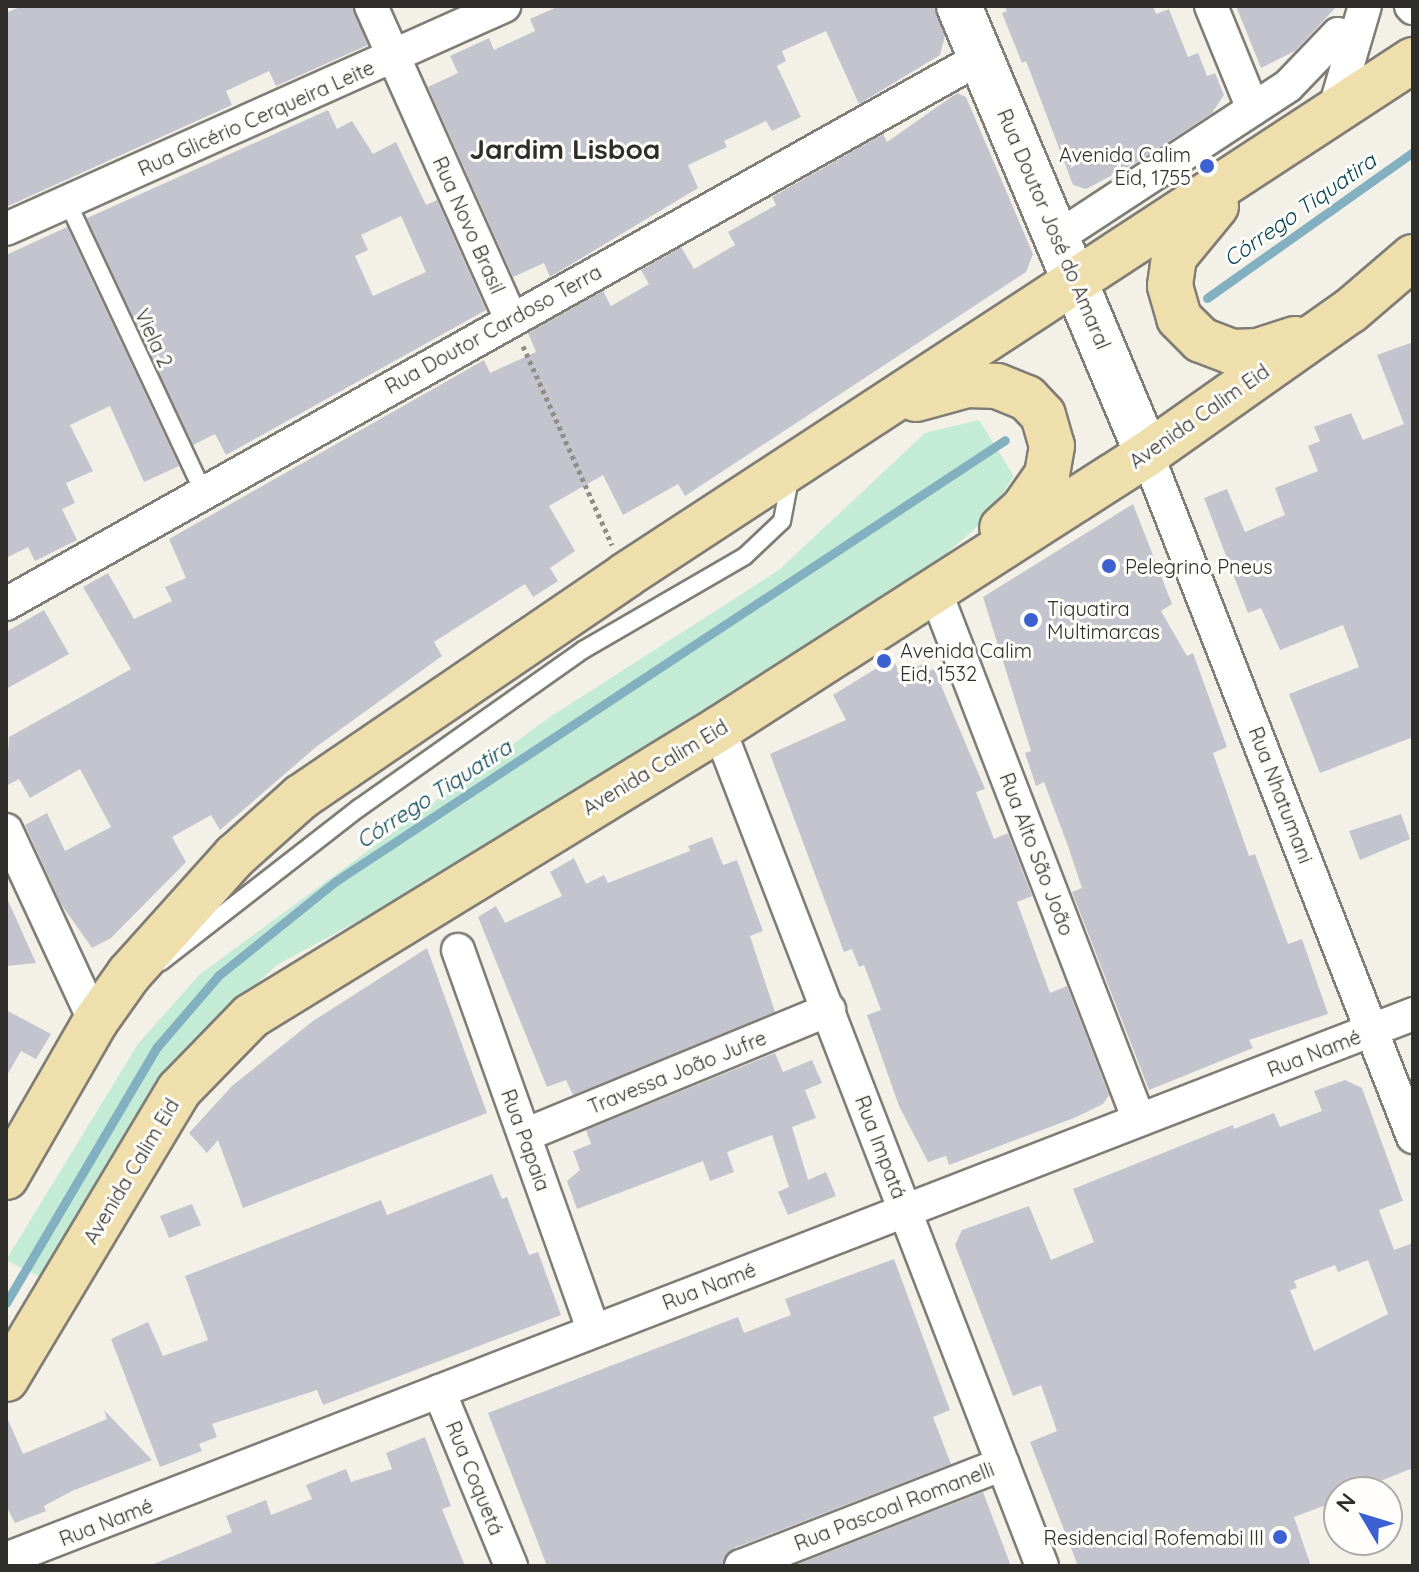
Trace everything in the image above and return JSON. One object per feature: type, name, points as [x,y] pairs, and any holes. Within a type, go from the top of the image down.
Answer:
[{"type":"main road","points":[[6,1177],[107,1004],[165,930],[301,797],[626,575],[1413,60]]},
{"type":"main road","points":[[1272,151],[1180,245],[1170,286],[1179,318],[1211,346],[1244,352],[1282,344],[1350,311]]},
{"type":"main road","name":"Avenida Calim Eid","points":[[6,1379],[179,1090],[251,1016],[719,729],[934,588],[1147,454],[1350,311],[1413,257]]},
{"type":"main road","points":[[874,415],[943,390],[984,384],[1027,398],[1047,424],[1049,465],[1033,497],[934,588]]},
{"type":"street","name":"Rua Novo Brasil","points":[[371,6],[511,319]]},
{"type":"street","name":"Rua Glicério Cerqueira Leite","points":[[6,229],[394,58],[504,6]]},
{"type":"street","name":"Rua Doutor José do Amaral","points":[[959,6],[1147,454]]},
{"type":"street","points":[[1211,6],[1253,109]]},
{"type":"street","points":[[1334,111],[1365,6]]},
{"type":"street","points":[[1058,237],[1253,109],[1315,63],[1338,34]]},
{"type":"street","name":"Rua Doutor Cardoso Terra","points":[[8,597],[204,493],[982,57]]},
{"type":"street","name":"Rua Nhatumani","points":[[1147,454],[1413,1137]]},
{"type":"street","name":"Rua Alto São João","points":[[934,588],[1139,1120]]},
{"type":"street","name":"Rua Impatá","points":[[719,729],[1042,1566]]},
{"type":"street","points":[[6,830],[107,1004]]},
{"type":"street","name":"Rua Papaia","points":[[458,950],[593,1330]]},
{"type":"street","name":"Travessa João Jufre","points":[[525,1135],[829,1010]]},
{"type":"street","name":"Rua Namé","points":[[6,1559],[62,1554],[439,1391],[1413,1014]]},
{"type":"street","name":"Rua Coquetá","points":[[439,1391],[511,1566]]},
{"type":"street","name":"Rua Pascoal Romanelli","points":[[741,1566],[1003,1464]]},
{"type":"lane","name":"Viela 2","points":[[67,201],[204,493]]},
{"type":"lane","points":[[107,1004],[189,945],[359,808],[583,650],[745,556],[782,521],[791,468]]},
{"type":"path","name":"Rua Novo Brasil","points":[[511,319],[626,575]]},
{"type":"green space","points":[[979,420],[1014,476],[988,517],[945,555],[615,781],[277,965],[202,1034],[138,1123],[48,1281],[6,1260],[138,1044],[199,975],[550,717],[779,570],[925,433]]},
{"type":"building","points":[[22,6],[352,6],[368,45],[276,86],[269,71],[226,91],[232,105],[6,207],[6,13]]},
{"type":"building","points":[[559,6],[933,6],[945,36],[940,55],[859,104],[826,31],[782,51],[786,61],[777,66],[801,117],[772,131],[766,121],[724,141],[727,147],[688,165],[698,188],[550,277],[544,263],[513,277],[428,87],[458,73],[450,56],[489,38],[494,50],[535,31],[530,19]]},
{"type":"building","points":[[1004,6],[1153,6],[1156,14],[1169,9],[1188,57],[1198,53],[1207,76],[1215,73],[1224,95],[1212,113],[1139,161],[1086,189],[1073,185],[1026,61],[1022,63],[1002,13],[1007,11]]},
{"type":"building","points":[[1236,6],[1337,6],[1295,51],[1261,68]]},
{"type":"building","points":[[957,93],[966,97],[1033,254],[1026,272],[685,496],[678,484],[623,515],[603,475],[549,506],[575,551],[550,568],[558,581],[533,597],[525,584],[434,642],[442,656],[316,747],[220,830],[211,815],[172,837],[186,862],[111,938],[92,948],[61,904],[25,825],[47,813],[65,851],[111,827],[80,769],[30,798],[19,779],[6,786],[9,737],[131,669],[83,587],[108,573],[134,619],[172,601],[165,587],[186,578],[169,539],[484,360],[490,373],[536,352],[528,333],[603,291],[611,306],[649,284],[641,270],[681,247],[694,269],[735,245],[728,232],[776,205],[772,197],[883,134],[887,142]]},
{"type":"building","points":[[328,110],[337,129],[352,121],[373,154],[396,142],[426,205],[437,200],[486,310],[226,455],[215,434],[193,445],[87,218]],"holes":[[[401,216],[426,272],[373,296],[355,256],[368,250],[361,235]]]},
{"type":"building","points":[[67,227],[179,466],[144,482],[110,406],[70,425],[93,471],[66,483],[75,503],[62,509],[77,540],[35,561],[28,547],[6,558],[6,255]]},
{"type":"building","points":[[1413,342],[1413,737],[1320,773],[1289,694],[1359,667],[1343,625],[1280,650],[1261,608],[1248,613],[1204,498],[1227,489],[1245,532],[1285,515],[1275,488],[1318,471],[1308,446],[1320,441],[1314,427],[1351,413],[1363,440],[1404,424],[1377,355]]},
{"type":"building","points":[[1133,504],[1172,604],[1161,611],[1187,656],[1193,653],[1227,747],[1213,753],[1249,856],[1255,854],[1288,944],[1302,939],[1328,1014],[1249,1040],[1253,1048],[1149,1090],[1072,892],[1082,888],[1068,846],[1044,782],[1036,786],[1025,753],[1031,751],[983,597]]},
{"type":"building","points":[[44,610],[69,654],[6,689],[6,632]]},
{"type":"building","points":[[893,658],[899,673],[926,663],[929,671],[934,669],[985,789],[976,792],[994,839],[1008,833],[1032,896],[1017,902],[1050,993],[1067,986],[1109,1095],[1103,1104],[1074,1118],[949,1165],[946,1156],[928,1162],[899,1106],[867,1015],[881,1010],[864,965],[859,967],[852,949],[844,952],[770,754],[846,720],[833,695]]},
{"type":"building","points":[[1401,814],[1410,839],[1360,860],[1349,831]]},
{"type":"building","points":[[712,837],[723,865],[737,860],[763,931],[750,936],[775,1012],[573,1095],[566,1080],[547,1087],[478,917],[496,906],[505,923],[562,896],[550,872],[574,858],[586,884],[604,875],[608,883],[690,851],[688,846]]},
{"type":"building","points":[[6,896],[36,963],[6,966]]},
{"type":"building","points":[[427,948],[487,1113],[243,1208],[218,1140],[207,1153],[189,1133],[232,1086],[313,1021]]},
{"type":"building","points":[[6,1010],[51,1034],[36,1059],[21,1051],[6,1077]]},
{"type":"building","points":[[775,1053],[783,1072],[812,1060],[822,1083],[805,1090],[816,1118],[792,1127],[808,1180],[826,1172],[836,1196],[788,1215],[778,1192],[789,1187],[772,1135],[727,1152],[734,1172],[710,1181],[703,1161],[577,1209],[567,1181],[580,1170],[573,1151],[591,1144],[586,1130]]},
{"type":"building","points":[[1345,1080],[1362,1088],[1403,1201],[1379,1210],[1394,1250],[1413,1243],[1413,1468],[1393,1476],[1323,1476],[1323,1506],[1294,1517],[1311,1566],[1078,1566],[1030,1442],[1057,1431],[1041,1385],[1013,1396],[955,1245],[962,1230],[1029,1206],[1051,1260],[1094,1242],[1073,1189],[1233,1125],[1234,1129],[1274,1113],[1280,1127],[1322,1111],[1314,1091]],"holes":[[[1368,1260],[1388,1314],[1314,1351],[1290,1290],[1297,1288],[1294,1281],[1335,1265],[1338,1272]]]},
{"type":"building","points":[[492,1174],[502,1199],[507,1197],[529,1255],[538,1252],[561,1315],[323,1405],[317,1390],[212,1424],[217,1437],[199,1444],[202,1451],[160,1467],[111,1339],[148,1322],[163,1356],[208,1340],[185,1276],[381,1200],[387,1215]]},
{"type":"building","points":[[192,1204],[201,1225],[169,1238],[160,1216]]},
{"type":"building","points":[[894,1259],[950,1410],[933,1417],[951,1464],[734,1548],[722,1566],[547,1566],[488,1413],[738,1317],[744,1333],[791,1315],[785,1299]]},
{"type":"building","points":[[104,1410],[152,1460],[72,1491],[44,1506],[46,1511],[15,1523],[6,1506],[6,1415],[23,1454],[107,1419]]},
{"type":"building","points":[[425,1437],[451,1506],[442,1509],[465,1566],[149,1566],[232,1532],[226,1516],[266,1500],[271,1515],[312,1499],[306,1485],[346,1469],[351,1482],[392,1469],[386,1453]]},
{"type":"building","points":[[983,1492],[1011,1566],[793,1566]]},
{"type":"waterway","name":"Córrego Tiquatira","points":[[1207,298],[1413,152]]},
{"type":"waterway","name":"Córrego Tiquatira","points":[[6,1303],[157,1047],[219,975],[336,881],[1005,440]]},
{"type":"place","name":"Avenida Calim Eid, 1755","points":[[1207,166]]},
{"type":"place","name":"Pelegrino Pneus","points":[[1109,566]]},
{"type":"place","name":"Tiquatira Multimarcas","points":[[1031,620]]},
{"type":"place","name":"Avenida Calim Eid, 1532","points":[[884,661]]},
{"type":"place","name":"Residencial Rofemabi III","points":[[1280,1537]]},
{"type":"district","name":"Jardim Lisboa","points":[[565,149]]}]
